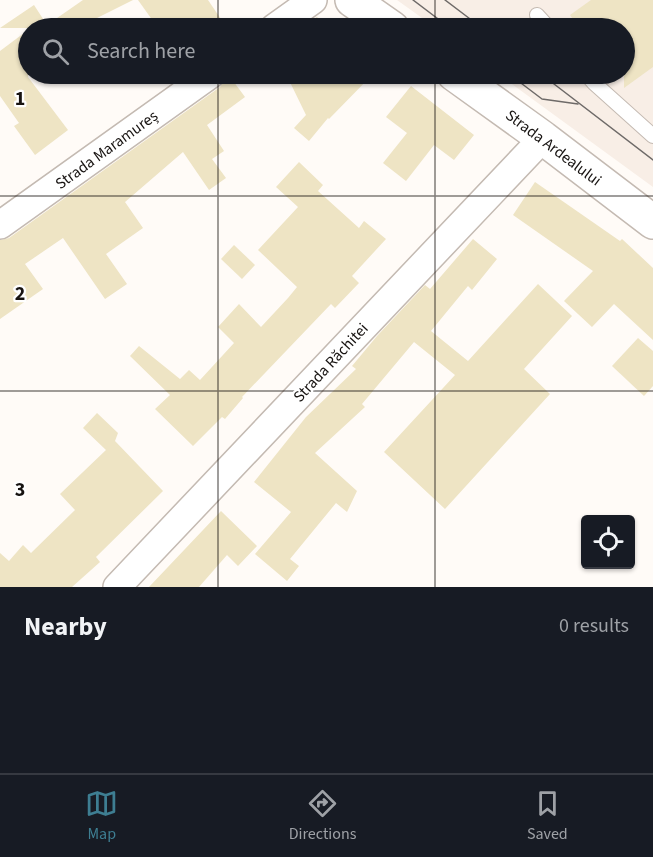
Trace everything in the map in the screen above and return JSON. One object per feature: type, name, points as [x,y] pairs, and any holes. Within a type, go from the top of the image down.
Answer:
[{"type":"street","points":[[288,18],[313,0]]},
{"type":"street","points":[[352,0],[378,18]]},
{"type":"street","name":"Strada Maramureș","points":[[0,225],[197,84]]},
{"type":"street","name":"Strada Ardealului","points":[[468,84],[653,222]]},
{"type":"street","name":"Strada Răchitei","points":[[117,587],[543,138]]},
{"type":"lane","points":[[537,15],[540,18]]},
{"type":"lane","points":[[597,84],[653,136]]},
{"type":"shaded area","points":[[397,0],[653,0],[653,187],[512,84],[635,84],[635,18],[422,18]]},
{"type":"building","points":[[83,0],[133,0],[97,18],[57,18]]},
{"type":"building","points":[[138,0],[208,0],[220,18],[151,18]]},
{"type":"building","points":[[591,0],[653,0],[653,67],[635,80],[635,18],[572,18],[570,15]]},
{"type":"building","points":[[34,5],[42,18],[18,18],[18,28],[0,28]]},
{"type":"building","points":[[18,38],[18,84],[33,84],[68,130],[35,155],[14,126],[19,123],[0,96],[0,51]]},
{"type":"building","points":[[222,84],[235,84],[245,97],[207,125],[224,151],[212,159],[226,178],[209,190],[183,152],[125,202],[143,228],[106,254],[127,284],[105,299],[63,238],[25,264],[43,289],[0,319],[0,240],[9,238]]},
{"type":"building","points":[[291,84],[363,84],[328,118],[309,141],[294,128],[306,115]]},
{"type":"building","points":[[411,86],[474,135],[454,160],[434,145],[406,181],[383,163],[407,133],[386,117]]},
{"type":"building","points":[[299,162],[323,185],[318,191],[359,228],[364,221],[386,239],[352,276],[359,283],[335,308],[331,304],[242,397],[225,419],[222,417],[193,446],[155,409],[170,395],[130,356],[139,346],[180,379],[189,370],[200,380],[234,343],[218,327],[239,304],[261,327],[288,298],[297,287],[258,250],[298,207],[276,187]]},
{"type":"building","points":[[535,182],[620,241],[622,239],[653,268],[653,340],[614,304],[592,327],[564,301],[593,271],[513,215]]},
{"type":"building","points":[[473,239],[497,259],[472,290],[468,286],[431,331],[468,361],[538,284],[572,316],[524,369],[550,394],[445,509],[384,452],[455,375],[414,342],[362,404],[365,407],[315,453],[357,491],[347,512],[336,503],[290,559],[299,566],[287,581],[255,554],[291,512],[254,482],[306,417],[356,369],[352,366],[377,336],[425,285],[430,289]]},
{"type":"building","points":[[234,245],[255,265],[242,279],[221,259]]},
{"type":"building","points":[[638,338],[653,351],[653,386],[644,396],[612,366]]},
{"type":"building","points":[[97,413],[118,433],[115,441],[163,491],[96,557],[100,562],[72,587],[0,587],[0,553],[9,561],[23,545],[31,553],[75,510],[60,494],[106,450],[83,428]]},
{"type":"building","points":[[221,511],[257,546],[238,566],[227,555],[199,587],[149,587]]},
{"type":"tram line","points":[[413,0],[437,18]]},
{"type":"tram line","points":[[445,0],[469,18]]},
{"type":"tram line","points":[[522,84],[542,99],[578,104]]},
{"type":"tram line","points":[[554,84],[653,160]]}]
